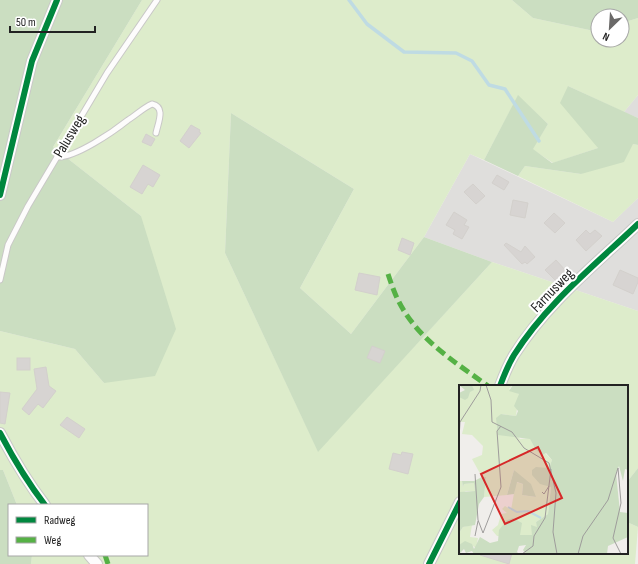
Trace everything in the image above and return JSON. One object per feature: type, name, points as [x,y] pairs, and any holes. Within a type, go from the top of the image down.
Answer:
[{"type":"street","points":[[0,195],[32,61],[57,0]]},
{"type":"street","name":"Farnusweg","points":[[500,385],[513,356],[535,325],[557,301],[638,224]]},
{"type":"street","points":[[0,433],[12,456],[44,504]]},
{"type":"street","points":[[429,564],[459,504]]},
{"type":"street","points":[[90,556],[97,564]]},
{"type":"lane","name":"Palusweg","points":[[0,280],[8,245],[15,230],[107,74],[157,0]]},
{"type":"lane","points":[[57,157],[63,157],[97,141],[113,132],[152,104],[158,106],[160,109],[156,133]]},
{"type":"shaded area","points":[[638,95],[638,118],[624,112]]},
{"type":"shaded area","points":[[470,154],[613,222],[638,198],[638,311],[492,262],[424,237]]},
{"type":"green space","points":[[0,0],[142,0],[53,147],[141,216],[176,329],[155,376],[104,383],[75,349],[0,331]]},
{"type":"green space","points":[[142,0],[512,0],[533,18],[590,30],[590,48],[630,48],[630,20],[638,18],[638,95],[624,112],[568,86],[598,148],[553,163],[532,149],[548,124],[518,96],[484,160],[470,154],[424,237],[351,334],[300,288],[354,189],[231,113],[225,253],[318,451],[492,262],[638,311],[638,468],[628,481],[628,385],[459,385],[459,554],[628,554],[628,522],[638,527],[635,564],[31,564],[32,556],[148,556],[148,504],[17,504],[3,470],[0,470],[0,331],[75,349],[104,383],[141,216],[53,147]]},
{"type":"green space","points":[[512,0],[638,0],[638,18],[630,20],[630,8],[590,8],[590,30],[533,18]]},
{"type":"green space","points":[[568,86],[638,118],[638,145],[633,144],[624,162],[581,174],[525,166],[518,176],[484,160],[518,95],[548,124],[533,149],[552,163],[598,148],[560,103]]},
{"type":"green space","points":[[231,113],[354,189],[300,288],[351,334],[424,237],[492,262],[318,452],[225,253]]},
{"type":"green space","points":[[633,144],[638,145],[638,198],[613,222],[518,176],[525,166],[581,174]]},
{"type":"green space","points":[[638,468],[638,527],[628,522],[628,481]]},
{"type":"green space","points":[[0,470],[3,470],[17,504],[8,504],[8,556],[32,556],[31,564],[0,564]]},
{"type":"building","points":[[191,125],[200,130],[199,132],[201,133],[189,148],[180,141]]},
{"type":"building","points":[[146,134],[155,139],[151,146],[142,142]]},
{"type":"building","points":[[143,165],[160,175],[153,187],[148,184],[142,194],[130,187]]},
{"type":"building","points":[[497,175],[509,182],[504,190],[492,183]]},
{"type":"building","points":[[473,184],[485,196],[476,204],[464,192]]},
{"type":"building","points":[[513,200],[528,203],[525,218],[510,215]]},
{"type":"building","points":[[454,212],[467,220],[464,225],[469,227],[462,239],[453,234],[455,230],[446,225]]},
{"type":"building","points":[[554,213],[565,223],[555,233],[544,223]]},
{"type":"building","points":[[586,230],[590,234],[595,230],[602,236],[586,251],[576,240]]},
{"type":"building","points":[[402,238],[414,243],[410,255],[398,250]]},
{"type":"building","points":[[506,243],[521,252],[525,246],[535,257],[527,264],[525,262],[522,264],[504,245]]},
{"type":"building","points":[[556,260],[566,271],[556,281],[545,270]]},
{"type":"building","points":[[620,270],[638,278],[633,294],[613,285]]},
{"type":"building","points":[[359,273],[380,277],[377,295],[355,290]]},
{"type":"building","points":[[372,346],[385,351],[380,363],[367,358]]},
{"type":"building","points":[[17,358],[30,358],[30,370],[17,370]]},
{"type":"building","points":[[46,367],[49,386],[56,391],[43,408],[38,404],[29,415],[22,409],[37,389],[34,369]]},
{"type":"building","points":[[0,392],[10,393],[5,424],[0,423]]},
{"type":"building","points":[[67,417],[85,429],[79,438],[60,425]]},
{"type":"building","points":[[402,452],[413,454],[408,474],[389,469],[393,453],[401,455]]},
{"type":"building","points":[[480,554],[512,554],[509,564]]},
{"type":"waterway","points":[[349,0],[367,24],[404,52],[456,53],[472,61],[489,85],[505,89],[539,141]]},
{"type":"marked path","points":[[388,274],[398,300],[415,327],[450,359],[487,385]]},
{"type":"marked path","points":[[105,556],[108,564]]},
{"type":"cycle path","points":[[0,195],[32,61],[57,0]]},
{"type":"cycle path","points":[[500,385],[514,355],[541,319],[572,286],[638,224]]},
{"type":"cycle path","points":[[0,433],[21,470],[44,504]]},
{"type":"cycle path","points":[[429,564],[459,504]]}]
